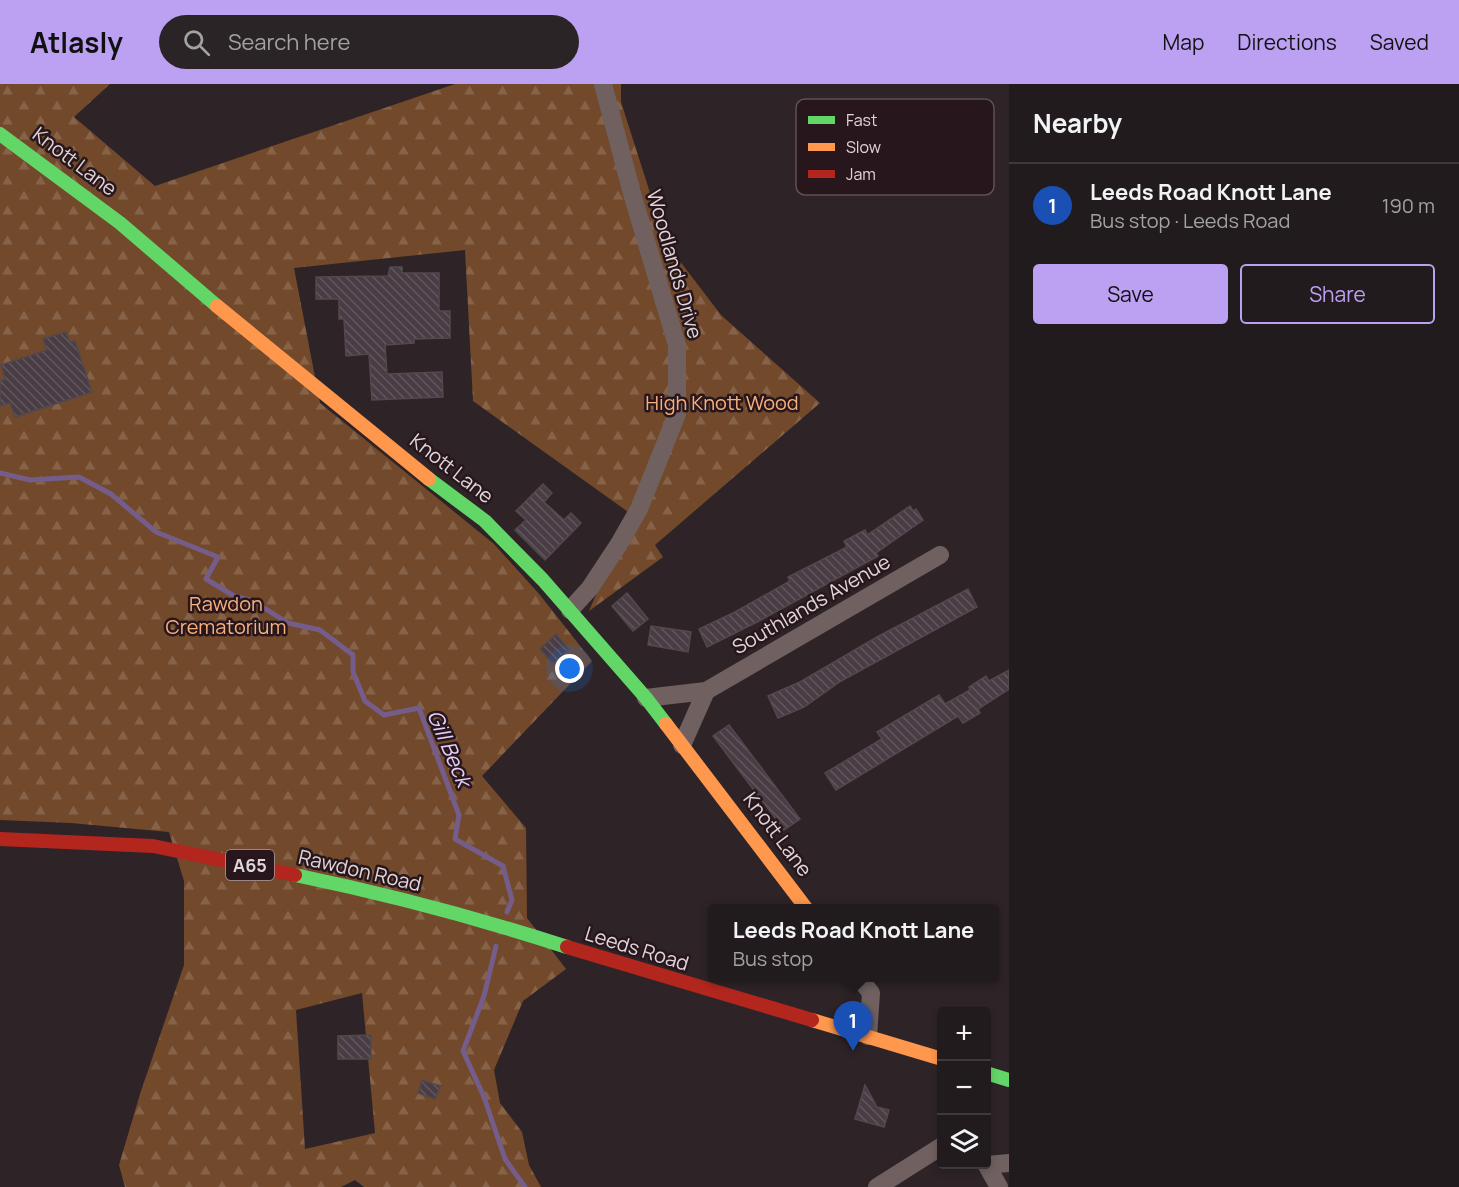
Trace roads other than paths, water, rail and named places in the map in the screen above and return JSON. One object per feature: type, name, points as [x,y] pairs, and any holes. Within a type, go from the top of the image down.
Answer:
[{"type":"street","name":"Woodlands Drive","points":[[570,610],[590,588],[639,508],[677,414],[677,345],[633,197],[603,84]]},
{"type":"street","name":"Knott Lane","points":[[0,134],[120,223],[235,322],[451,497],[484,521],[570,610],[646,698],[802,904]]},
{"type":"street","name":"Southlands Avenue","points":[[646,698],[706,691],[940,555]]},
{"type":"street","points":[[682,745],[706,691]]},
{"type":"street","name":"Rawdon Road","points":[[0,839],[153,846],[363,889],[495,924]]},
{"type":"street","name":"Leeds Road","points":[[495,924],[601,958],[937,1057]]},
{"type":"street","points":[[862,982],[871,993],[868,1036]]},
{"type":"street","points":[[991,1074],[1009,1080]]},
{"type":"street","points":[[877,1187],[937,1149]]},
{"type":"street","points":[[991,1165],[1009,1163]]},
{"type":"street","points":[[989,1169],[999,1187]]},
{"type":"waterway","name":"Gill Beck","points":[[0,473],[30,480],[79,477],[111,494],[156,532],[218,557],[206,579],[234,596],[253,601],[288,623],[320,630],[353,655],[353,672],[365,701],[384,715],[419,708],[459,815],[455,839],[503,866],[512,900],[507,912]]},
{"type":"waterway","name":"Gill Beck","points":[[496,946],[484,996],[463,1051],[484,1097],[505,1159],[525,1187]]},
{"type":"place","name":"Leeds Road Knott Lane","points":[[853,1051]]},
{"type":"park label","name":"High Knott Wood","points":[[722,402]]},
{"type":"park label","name":"Rawdon Crematorium","points":[[226,614]]}]
